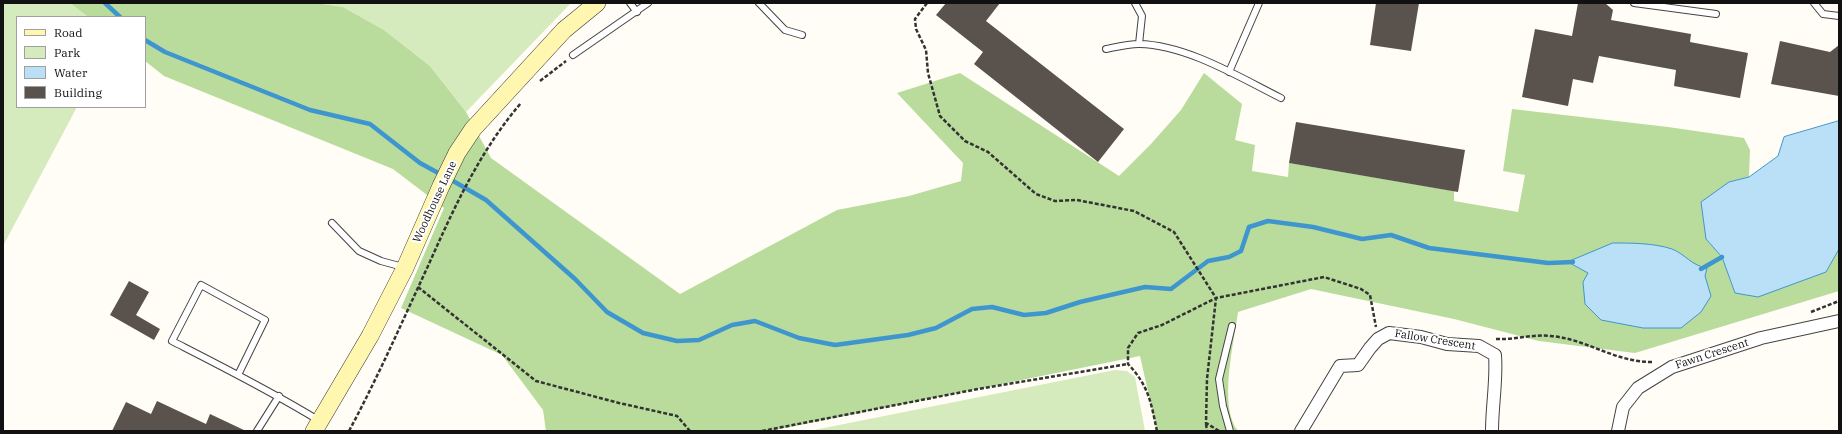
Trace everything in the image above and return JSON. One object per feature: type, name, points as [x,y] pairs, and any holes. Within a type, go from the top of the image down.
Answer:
[{"type":"street","name":"Woodhouse Lane","points":[[317,426],[370,336],[405,268],[441,186],[473,129],[564,30],[597,3]]},
{"type":"street","name":"Fawn Crescent","points":[[1618,431],[1623,407],[1638,388],[1672,366],[1761,338],[1839,322]]},
{"type":"street","name":"Fallow Crescent","points":[[1301,431],[1340,366],[1358,365],[1378,339],[1389,333],[1421,337],[1447,344],[1479,346],[1496,355],[1492,431]]},
{"type":"lane","points":[[630,3],[637,12]]},
{"type":"lane","points":[[573,54],[637,12],[648,3]]},
{"type":"lane","points":[[758,3],[785,30],[802,35]]},
{"type":"lane","points":[[1135,3],[1142,16],[1139,44]]},
{"type":"lane","points":[[1229,72],[1259,3]]},
{"type":"lane","points":[[1634,3],[1716,14]]},
{"type":"lane","points":[[1814,3],[1823,14],[1839,16]]},
{"type":"lane","points":[[1106,49],[1139,44],[1179,51],[1229,72],[1281,98]]},
{"type":"lane","points":[[332,223],[359,251],[381,261],[405,268]]},
{"type":"lane","points":[[238,375],[265,320],[201,285],[172,341],[238,375],[279,396],[317,426]]},
{"type":"lane","points":[[1230,431],[1223,406],[1219,379],[1232,326]]},
{"type":"lane","points":[[257,431],[279,396]]},
{"type":"path","points":[[927,3],[914,19],[916,29],[926,50],[928,73],[940,116],[965,141],[988,152],[1036,194],[1056,201],[1077,200],[1134,211],[1174,232],[1216,298]]},
{"type":"path","points":[[536,85],[573,54]]},
{"type":"path","points":[[349,431],[380,372],[460,194],[502,125],[521,102]]},
{"type":"path","points":[[1157,431],[1149,392],[1137,373],[1128,364],[1128,348],[1138,333],[1162,325],[1216,298],[1324,277],[1362,289],[1370,294],[1378,339]]},
{"type":"path","points":[[418,287],[536,380],[619,403],[677,416],[690,431]]},
{"type":"path","points":[[1809,313],[1839,301]]},
{"type":"path","points":[[1375,321],[1379,322]]},
{"type":"path","points":[[1493,339],[1551,336],[1573,340],[1616,357],[1643,362],[1659,362]]},
{"type":"path","points":[[762,431],[978,389],[1128,364]]},
{"type":"path","points":[[1206,423],[1207,431]]},
{"type":"green space","points":[[3,3],[70,3],[87,16],[16,16],[16,108],[76,108],[3,246]]},
{"type":"green space","points":[[70,3],[316,3],[343,7],[384,30],[430,66],[466,112],[491,158],[680,294],[837,210],[909,196],[961,181],[963,163],[897,93],[960,73],[1119,176],[1151,144],[1181,110],[1204,73],[1242,104],[1235,140],[1255,145],[1252,171],[1288,177],[1289,163],[1454,191],[1454,201],[1518,212],[1525,175],[1503,171],[1512,109],[1668,127],[1744,138],[1750,150],[1749,177],[1729,182],[1706,239],[1722,257],[1735,293],[1826,272],[1839,249],[1839,291],[1635,353],[1539,341],[1454,319],[1311,289],[1238,312],[1231,357],[1228,391],[1232,420],[1238,431],[1157,431],[1140,356],[770,431],[546,431],[543,410],[502,355],[401,308],[444,208],[393,169],[164,76],[146,62],[146,16],[87,16]]},
{"type":"green space","points":[[316,3],[571,3],[466,112],[430,66],[384,30],[343,7]]},
{"type":"green space","points":[[1115,370],[1127,371],[1135,377],[1145,431],[809,431]]},
{"type":"water","points":[[1839,121],[1839,249],[1826,272],[1758,297],[1735,293],[1722,257],[1706,239],[1701,202],[1729,182],[1749,177],[1778,156],[1784,137]]},
{"type":"water","points":[[1613,243],[1643,244],[1665,247],[1677,251],[1697,265],[1707,268],[1705,276],[1711,296],[1701,312],[1681,328],[1643,328],[1601,320],[1585,304],[1583,282],[1588,273],[1568,262]]},
{"type":"building","points":[[946,3],[1000,3],[986,21],[1124,129],[1098,162],[974,64],[983,52],[936,15]]},
{"type":"building","points":[[1376,3],[1419,3],[1411,51],[1370,45]]},
{"type":"building","points":[[1578,3],[1605,3],[1613,10],[1611,20],[1691,34],[1690,42],[1748,53],[1740,98],[1674,86],[1676,70],[1599,56],[1593,83],[1573,79],[1568,106],[1522,97],[1535,29],[1572,36]]},
{"type":"building","points":[[1780,41],[1830,52],[1839,45],[1839,96],[1771,84]]},
{"type":"building","points":[[1296,122],[1465,150],[1458,192],[1289,163]]},
{"type":"building","points":[[129,281],[149,292],[136,315],[160,329],[154,340],[110,315]]},
{"type":"building","points":[[157,401],[206,424],[210,414],[246,431],[112,431],[126,402],[151,414]]},
{"type":"waterway","points":[[105,3],[119,16]]},
{"type":"waterway","points":[[146,41],[165,52],[310,110],[370,124],[420,163],[442,175]]},
{"type":"waterway","points":[[448,178],[486,200],[575,279],[607,312],[643,333],[677,341],[699,340],[732,325],[755,321],[799,338],[835,345],[908,335],[936,328],[972,309],[992,307],[1024,315],[1046,313],[1080,302],[1145,287],[1171,289],[1208,261],[1229,257],[1241,251],[1249,227],[1268,221],[1313,227],[1362,239],[1391,235],[1429,248],[1548,263],[1573,262]]},
{"type":"waterway","points":[[1701,269],[1722,257]]}]
